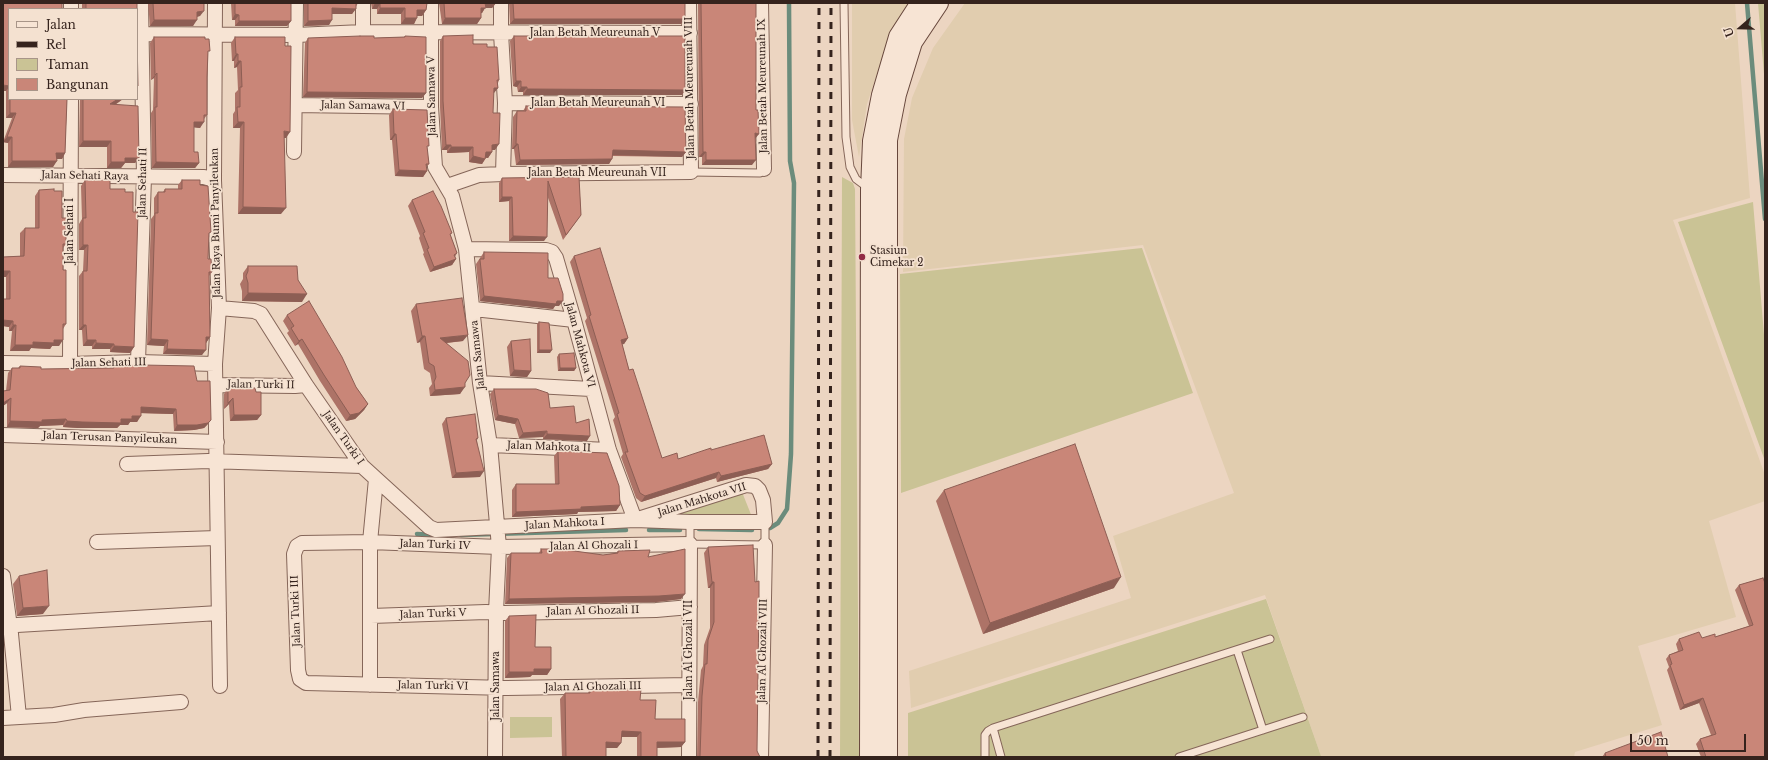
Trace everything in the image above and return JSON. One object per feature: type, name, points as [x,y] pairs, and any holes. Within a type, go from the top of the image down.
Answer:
[{"type":"street","name":"Jalan Sehati II","points":[[138,362],[144,177],[139,34],[141,3]]},
{"type":"street","name":"Jalan Raya Bumi Panyileukan","points":[[215,3],[214,180],[218,308],[215,364],[220,686]]},
{"type":"street","points":[[294,152],[296,3]]},
{"type":"street","points":[[363,3],[363,32]]},
{"type":"street","name":"Jalan Samawa V","points":[[431,3],[431,107],[435,167],[447,186]]},
{"type":"street","points":[[502,3],[501,33],[504,103],[503,174]]},
{"type":"street","name":"Jalan Betah Meureunah VIII","points":[[689,3],[691,172]]},
{"type":"street","name":"Jalan Betah Meureunah IX","points":[[761,3],[764,169]]},
{"type":"street","points":[[887,757],[880,454],[871,190],[873,141],[882,95],[899,38],[921,3]]},
{"type":"street","points":[[870,757],[880,454],[887,140],[896,94],[912,42],[938,3]]},
{"type":"street","name":"Jalan Betah Meureunah V","points":[[139,34],[215,36],[363,32],[690,33]]},
{"type":"street","name":"Jalan Sehati I","points":[[70,364],[71,100]]},
{"type":"street","name":"Jalan Betah Meureunah VI","points":[[504,103],[691,104]]},
{"type":"street","name":"Jalan Samawa VI","points":[[294,109],[431,107]]},
{"type":"street","name":"Jalan Betah Meureunah VII","points":[[447,186],[479,175],[691,172]]},
{"type":"street","name":"Jalan Sehati Raya","points":[[3,176],[204,177],[214,180]]},
{"type":"street","name":"Jalan Samawa","points":[[447,186],[458,216],[466,249],[474,309],[480,383],[490,445],[497,537],[495,757]]},
{"type":"street","name":"Jalan Mahkota VI","points":[[466,249],[546,250],[552,252],[556,258],[609,450],[635,520]]},
{"type":"street","name":"Jalan Turki I","points":[[218,308],[254,311],[261,314],[306,385],[362,466],[429,527],[436,530],[497,537]]},
{"type":"street","points":[[474,309],[574,320]]},
{"type":"street","name":"Jalan Sehati III","points":[[3,363],[70,364],[138,362],[215,364]]},
{"type":"street","points":[[480,383],[591,389]]},
{"type":"street","name":"Jalan Turki II","points":[[216,385],[306,385]]},
{"type":"street","name":"Jalan Terusan Panyileukan","points":[[3,435],[217,442]]},
{"type":"street","name":"Jalan Mahkota II","points":[[490,445],[609,450]]},
{"type":"street","points":[[127,464],[216,461],[362,466]]},
{"type":"street","points":[[370,685],[370,542],[376,479]]},
{"type":"street","name":"Jalan Mahkota VII","points":[[635,520],[746,485],[755,486],[759,490],[763,500],[765,536]]},
{"type":"street","points":[[635,520],[690,522],[765,536]]},
{"type":"street","name":"Jalan Mahkota I","points":[[497,537],[635,520]]},
{"type":"street","name":"Jalan Al Ghozali VIII","points":[[761,757],[765,536]]},
{"type":"street","name":"Jalan Turki IV","points":[[370,542],[497,537]]},
{"type":"street","name":"Jalan Al Ghozali I","points":[[497,537],[690,544]]},
{"type":"street","points":[[97,542],[217,538]]},
{"type":"street","name":"Jalan Turki III","points":[[370,542],[302,543],[297,546],[294,554],[298,670],[300,679],[306,683],[370,685]]},
{"type":"street","name":"Jalan Al Ghozali VII","points":[[689,757],[690,544]]},
{"type":"street","points":[[3,576],[11,634],[18,717]]},
{"type":"street","name":"Jalan Al Ghozali II","points":[[496,612],[656,610],[690,607]]},
{"type":"street","name":"Jalan Turki V","points":[[371,616],[496,612]]},
{"type":"street","points":[[17,625],[219,613]]},
{"type":"street","name":"Jalan Turki VI","points":[[370,685],[496,688]]},
{"type":"street","name":"Jalan Al Ghozali III","points":[[496,688],[689,685]]},
{"type":"street","points":[[3,718],[54,715],[84,710],[181,702]]},
{"type":"lane","points":[[844,3],[846,137],[850,166],[856,179],[871,190]]},
{"type":"lane","points":[[691,172],[760,173],[764,169]]},
{"type":"lane","points":[[690,522],[690,544],[765,536]]},
{"type":"lane","points":[[985,757],[986,735],[988,731],[993,728],[1270,639]]},
{"type":"lane","points":[[1237,650],[1263,730]]},
{"type":"lane","points":[[1179,757],[1303,717]]},
{"type":"lane","points":[[993,728],[1001,757]]},
{"type":"shaded area","points":[[852,3],[912,3],[891,32],[867,104],[859,157],[852,120]]},
{"type":"shaded area","points":[[965,3],[1735,3],[1750,198],[1673,220],[1765,475],[1765,501],[1709,521],[1736,617],[1638,646],[1662,725],[1575,752],[1574,757],[1319,757],[1321,756],[1265,595],[911,708],[909,671],[1131,598],[1113,536],[1234,493],[1143,245],[903,272],[904,139],[912,98],[933,48]]},
{"type":"green space","points":[[1758,3],[1765,3],[1765,86]]},
{"type":"green space","points":[[842,177],[853,183],[855,189],[859,757],[840,757]]},
{"type":"green space","points":[[1753,202],[1765,347],[1765,461],[1678,222]]},
{"type":"green space","points":[[1142,248],[1193,393],[901,493],[900,274]]},
{"type":"green space","points":[[742,492],[754,522],[656,519]]},
{"type":"green space","points":[[1266,599],[1321,756],[908,757],[908,713]]},
{"type":"green space","points":[[510,717],[552,717],[552,737],[510,738]]},
{"type":"building","points":[[3,3],[62,3],[62,8],[8,8],[8,86],[3,85]]},
{"type":"building","points":[[86,3],[137,3],[137,8],[86,8]]},
{"type":"building","points":[[153,3],[204,3],[204,11],[197,12],[197,20],[154,20]]},
{"type":"building","points":[[235,3],[291,3],[291,21],[239,21],[239,15],[235,14]]},
{"type":"building","points":[[308,3],[356,3],[356,9],[332,8],[332,20],[308,21]]},
{"type":"building","points":[[375,3],[427,3],[426,10],[417,10],[417,18],[405,18],[405,8],[380,8],[380,4]]},
{"type":"building","points":[[444,3],[485,3],[486,8],[481,8],[481,18],[445,18]]},
{"type":"building","points":[[513,3],[685,3],[685,19],[514,19]]},
{"type":"building","points":[[701,3],[756,3],[756,110],[758,110],[759,134],[755,133],[756,160],[706,160],[706,152],[703,152]]},
{"type":"building","points":[[473,35],[473,44],[487,44],[487,47],[497,47],[499,80],[497,80],[498,88],[494,88],[493,113],[500,113],[499,144],[492,145],[492,152],[486,152],[485,159],[473,156],[473,147],[451,147],[451,145],[446,145],[443,101],[443,36]]},
{"type":"building","points":[[374,36],[374,38],[405,36],[426,37],[426,93],[307,92],[308,38]]},
{"type":"building","points":[[514,36],[685,36],[685,90],[527,89],[527,87],[521,87],[521,81],[516,81]]},
{"type":"building","points":[[154,37],[205,37],[205,39],[209,39],[210,51],[208,51],[207,115],[204,115],[204,122],[194,122],[194,152],[198,152],[199,163],[156,162],[155,107],[157,107],[157,73],[155,75]]},
{"type":"building","points":[[235,37],[285,37],[285,46],[291,46],[290,132],[284,131],[286,208],[243,207],[244,122],[238,122],[237,107],[240,107],[240,87],[242,87],[241,61],[238,61],[238,54],[236,54]]},
{"type":"building","points":[[10,100],[67,100],[65,153],[56,153],[57,161],[12,161],[12,137],[7,137],[16,113],[10,113]]},
{"type":"building","points":[[83,100],[116,100],[110,104],[138,106],[139,158],[125,158],[125,162],[111,162],[111,141],[83,141]]},
{"type":"building","points":[[526,106],[685,107],[686,152],[613,150],[612,159],[520,160],[518,144],[516,144],[517,111],[526,111]]},
{"type":"building","points":[[393,109],[427,110],[429,146],[427,146],[429,164],[426,164],[427,171],[399,170],[396,134],[394,134]]},
{"type":"building","points":[[579,177],[581,215],[566,235],[548,181],[547,237],[513,236],[512,197],[502,197],[502,178]]},
{"type":"building","points":[[85,180],[110,180],[110,189],[125,189],[125,192],[133,192],[133,212],[138,212],[134,347],[114,346],[114,344],[96,343],[96,340],[87,340],[86,325],[83,325],[83,271],[87,271],[88,245],[83,245],[83,218],[86,218]]},
{"type":"building","points":[[182,180],[200,180],[200,185],[208,186],[211,232],[209,233],[208,259],[211,259],[212,272],[209,272],[210,337],[206,337],[206,350],[167,349],[168,340],[151,339],[155,213],[158,213],[158,192],[165,192],[165,189],[182,189]]},
{"type":"building","points":[[54,189],[54,191],[62,191],[62,218],[66,218],[66,244],[63,244],[63,270],[66,270],[66,324],[63,324],[63,340],[54,340],[54,343],[33,342],[33,345],[15,345],[16,325],[13,325],[13,321],[3,320],[3,299],[10,299],[10,271],[3,271],[3,257],[24,256],[25,228],[39,228],[39,190]]},
{"type":"building","points":[[433,191],[452,233],[450,234],[457,253],[454,255],[456,259],[434,267],[427,249],[429,248],[423,233],[425,232],[412,200]]},
{"type":"building","points":[[600,248],[628,338],[621,340],[629,370],[633,369],[662,458],[677,453],[678,459],[711,448],[711,450],[764,435],[772,464],[721,476],[719,472],[645,496],[640,493],[625,452],[628,452],[617,414],[619,413],[589,316],[591,315],[574,256]]},
{"type":"building","points":[[484,252],[548,253],[548,278],[558,278],[563,294],[563,301],[557,301],[556,304],[484,296],[480,259],[484,259]]},
{"type":"building","points":[[248,266],[297,266],[298,280],[307,294],[248,293],[246,276]]},
{"type":"building","points":[[462,298],[468,335],[440,338],[468,361],[470,375],[465,383],[465,387],[435,390],[434,382],[436,377],[434,366],[429,363],[425,336],[422,336],[416,304]]},
{"type":"building","points":[[309,301],[342,357],[356,387],[368,404],[359,413],[350,415],[302,339],[299,341],[291,328],[294,326],[287,315]]},
{"type":"building","points":[[539,322],[549,323],[552,350],[539,350]]},
{"type":"building","points":[[530,339],[531,371],[514,370],[511,341]]},
{"type":"building","points":[[574,353],[576,368],[560,368],[559,354]]},
{"type":"building","points":[[20,366],[41,367],[41,369],[114,368],[114,366],[194,366],[197,381],[210,381],[211,420],[208,423],[197,425],[177,425],[176,409],[141,407],[141,416],[132,416],[132,419],[121,419],[121,423],[67,421],[66,419],[42,420],[42,422],[10,421],[11,398],[3,403],[3,391],[10,390],[12,368],[20,368]]},
{"type":"building","points":[[228,388],[255,388],[256,392],[261,392],[261,415],[234,415],[233,398],[228,403]]},
{"type":"building","points":[[494,389],[536,389],[548,393],[550,408],[574,406],[576,423],[589,419],[590,436],[547,434],[547,431],[523,433],[518,419],[498,415]]},
{"type":"building","points":[[475,414],[478,438],[476,439],[484,471],[456,473],[446,418]]},
{"type":"building","points":[[1075,444],[1121,577],[990,623],[944,490]]},
{"type":"building","points":[[558,451],[607,453],[619,486],[620,505],[581,507],[581,509],[516,512],[516,484],[559,484]]},
{"type":"building","points":[[753,545],[755,582],[759,581],[757,751],[760,757],[700,757],[702,696],[705,664],[707,664],[708,640],[714,622],[714,582],[712,582],[708,547]]},
{"type":"building","points":[[541,549],[560,549],[603,555],[618,553],[618,551],[650,550],[648,557],[685,549],[685,594],[659,596],[509,599],[511,553],[542,553]]},
{"type":"building","points":[[47,570],[49,606],[23,608],[19,576]]},
{"type":"building","points":[[1763,578],[1765,583],[1765,757],[1706,757],[1700,739],[1716,734],[1703,698],[1684,705],[1670,665],[1672,664],[1669,655],[1683,650],[1679,639],[1699,632],[1702,638],[1715,634],[1715,637],[1753,625],[1739,585]]},
{"type":"building","points":[[536,615],[535,647],[551,647],[551,669],[534,669],[534,672],[509,672],[509,616]]},
{"type":"building","points":[[590,689],[641,689],[640,700],[656,700],[655,719],[685,719],[685,742],[657,742],[657,757],[641,757],[641,732],[622,731],[621,743],[606,742],[606,757],[566,757],[565,693],[590,693]]},
{"type":"building","points":[[1661,732],[1668,757],[1606,757],[1605,753]]},
{"type":"waterway","points":[[770,528],[778,523],[787,509],[791,454],[794,183],[790,161],[789,3]]},
{"type":"waterway","points":[[1747,3],[1765,219]]},
{"type":"waterway","points":[[699,529],[752,530]]},
{"type":"waterway","points":[[461,535],[626,530]]},
{"type":"waterway","points":[[649,530],[680,530]]},
{"type":"waterway","points":[[417,534],[434,535]]},
{"type":"railway","points":[[818,757],[819,3]]},
{"type":"railway","points":[[830,757],[831,3]]},
{"type":"place","name":"Stasiun Cimekar 2","points":[[862,257]]}]
